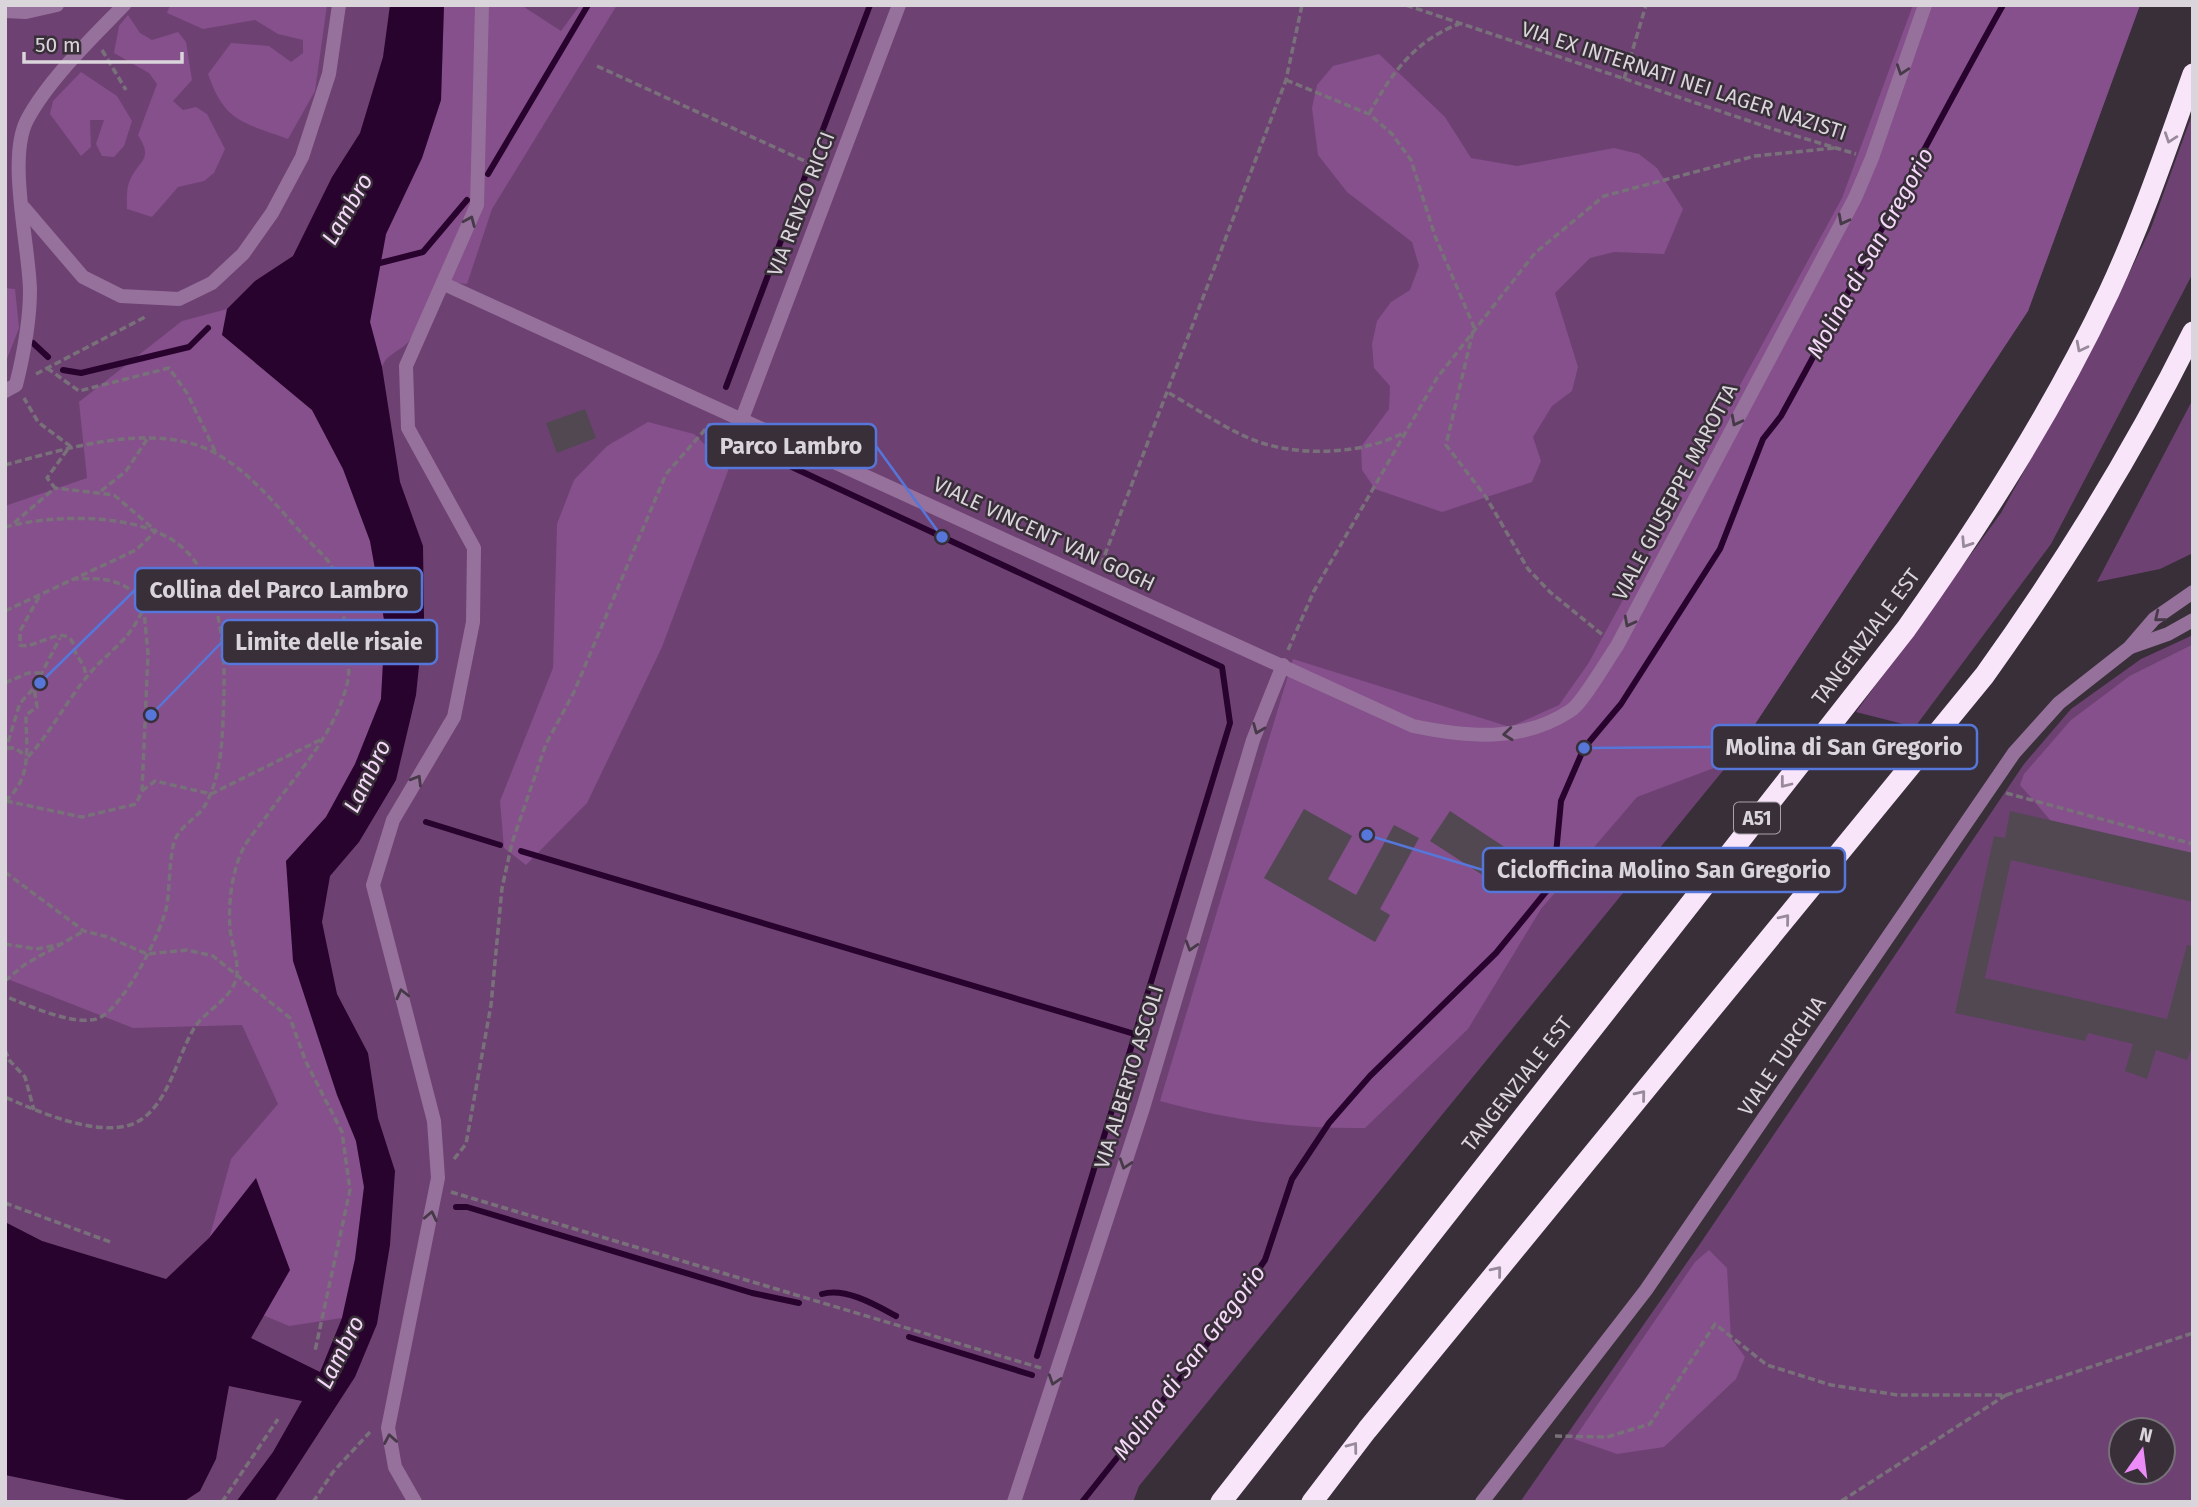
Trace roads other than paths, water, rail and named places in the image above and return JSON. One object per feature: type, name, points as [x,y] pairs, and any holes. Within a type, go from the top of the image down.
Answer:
[{"type":"highway","name":"TANGENZIALE EST","points":[[1221,1502],[1897,640],[1952,564],[2032,439],[2081,348],[2143,212],[2193,74]]},
{"type":"highway","points":[[1312,1502],[1367,1430],[1984,676],[2033,608],[2123,466],[2193,331]]},
{"type":"street","points":[[5,11],[26,12],[57,5]]},
{"type":"street","points":[[10,388],[29,329],[30,289],[18,165],[26,121],[93,37],[124,5]]},
{"type":"street","points":[[24,208],[83,277],[121,296],[179,299],[212,283],[243,254],[272,213],[302,157],[317,118],[329,74],[339,5]]},
{"type":"street","points":[[415,1502],[395,1467],[388,1428],[437,1183],[434,1121],[373,885],[394,820],[454,718],[474,622],[474,548],[408,428],[406,366],[477,205],[481,5]]},
{"type":"street","name":"VIA RENZO RICCI","points":[[742,419],[899,5]]},
{"type":"street","name":"VIALE GIUSEPPE MAROTTA","points":[[1283,665],[1413,726],[1463,736],[1516,734],[1572,711],[1617,646],[1855,198],[1872,158],[1925,5]]},
{"type":"street","name":"VIALE VINCENT VAN GOGH","points":[[444,284],[1283,665]]},
{"type":"street","name":"VIALE TURCHIA","points":[[1482,1502],[1646,1290],[2014,753],[2059,704],[2129,648],[2154,619],[2193,592]]},
{"type":"street","name":"VIALE TURCHIA","points":[[2129,648],[2168,634],[2193,620]]},
{"type":"street","name":"VIA ALBERTO ASCOLI","points":[[1014,1502],[1143,1108],[1253,740],[1283,665]]},
{"type":"water","name":"Lambro","points":[[390,5],[444,5],[441,100],[422,158],[386,234],[370,322],[382,367],[400,482],[423,546],[424,618],[416,695],[396,780],[359,842],[330,876],[322,922],[337,994],[368,1053],[378,1118],[395,1171],[390,1245],[377,1324],[355,1377],[274,1502],[236,1502],[273,1452],[302,1401],[229,1386],[216,1459],[200,1491],[183,1502],[136,1502],[5,1475],[5,1222],[42,1241],[166,1279],[209,1238],[256,1178],[290,1270],[251,1338],[320,1372],[342,1318],[355,1259],[364,1187],[356,1141],[337,1095],[293,961],[286,861],[326,817],[355,764],[381,699],[385,625],[370,541],[343,469],[312,410],[222,335],[227,309],[255,281],[293,256],[332,177],[360,133],[383,57]]},
{"type":"waterway","points":[[488,174],[588,5]]},
{"type":"waterway","points":[[814,153],[870,5]]},
{"type":"waterway","name":"Molina di San Gregorio","points":[[1082,1502],[1205,1347],[1265,1260],[1292,1179],[1329,1123],[1370,1076],[1496,953],[1549,888],[1554,875],[1561,801],[1584,748],[1621,704],[1720,549],[1763,439],[1781,416],[2003,5]]},
{"type":"waterway","points":[[726,387],[806,174]]},
{"type":"waterway","points":[[376,264],[423,252],[467,200]]},
{"type":"waterway","points":[[63,370],[81,373],[189,347],[208,328]]},
{"type":"waterway","points":[[33,343],[48,357]]},
{"type":"waterway","points":[[721,434],[1222,667],[1230,723],[1037,1356]]},
{"type":"waterway","points":[[426,822],[500,845]]},
{"type":"waterway","points":[[521,851],[1135,1034]]},
{"type":"waterway","points":[[456,1207],[467,1207],[752,1293],[799,1303]]},
{"type":"waterway","points":[[822,1294],[831,1292],[850,1295],[896,1316]]},
{"type":"waterway","points":[[909,1337],[1032,1375]]},
{"type":"place","name":"Parco Lambro","points":[[942,537]]},
{"type":"place","name":"Collina del Parco Lambro","points":[[40,683]]},
{"type":"place","name":"Limite delle risaie","points":[[151,715]]},
{"type":"place","name":"Molina di San Gregorio","points":[[1584,748]]},
{"type":"place","name":"Ciclofficina Molino San Gregorio","points":[[1367,835]]}]
